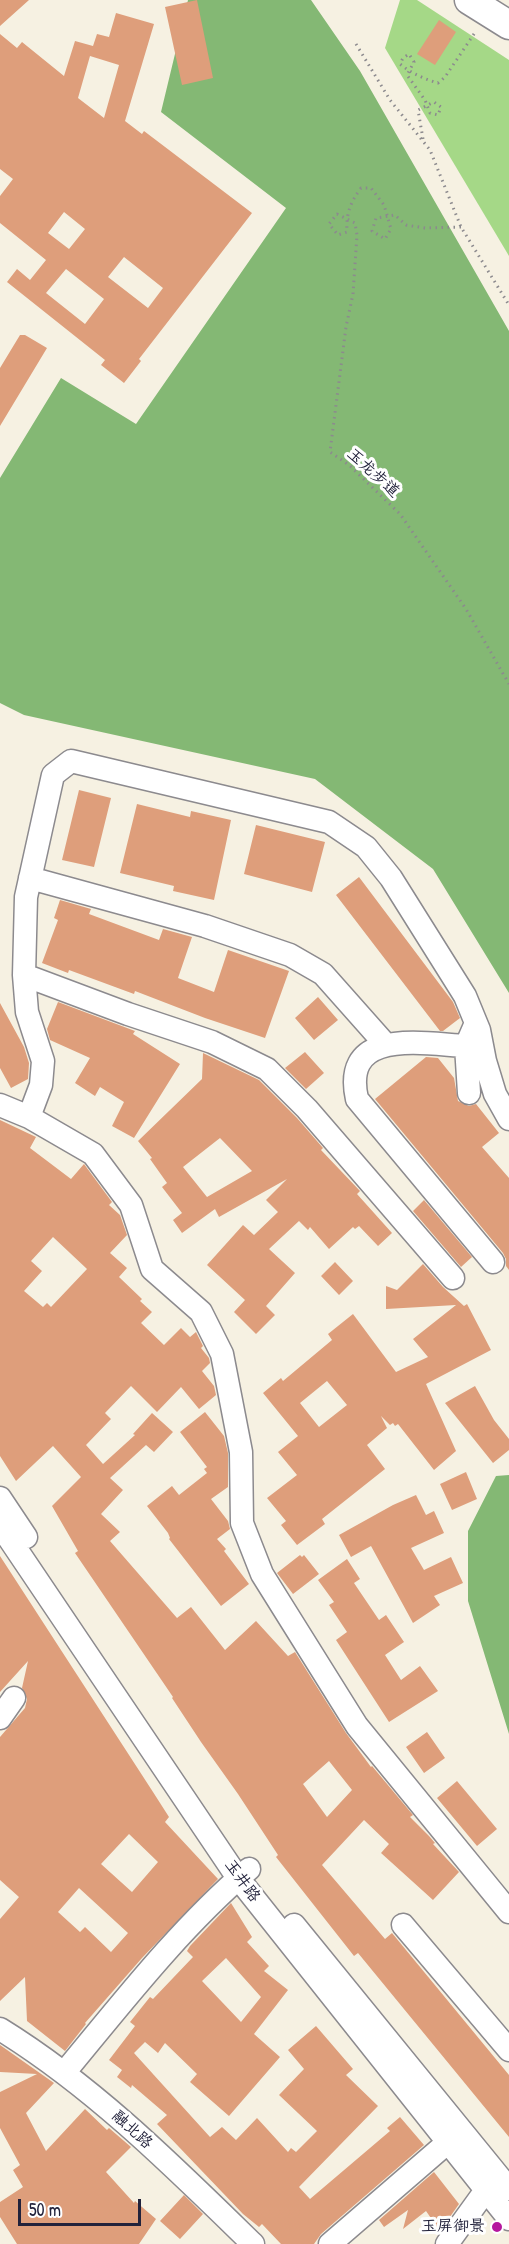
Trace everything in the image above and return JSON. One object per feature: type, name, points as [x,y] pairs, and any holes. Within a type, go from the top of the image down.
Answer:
[{"type":"street","points":[[29,1117],[41,1085],[43,1060],[27,1012],[24,975],[26,897],[53,775],[71,761],[329,822],[366,847],[391,878],[465,996],[476,1023],[495,1094],[509,1119]]},
{"type":"street","points":[[30,878],[205,926],[290,955],[323,974],[386,1045]]},
{"type":"street","points":[[24,975],[128,1014],[212,1042],[267,1069],[307,1109],[453,1278]]},
{"type":"street","points":[[469,1093],[466,1046],[476,1023]]},
{"type":"street","points":[[466,1046],[393,1043],[378,1046],[368,1053],[358,1066],[354,1082],[357,1099],[493,1262]]},
{"type":"street","points":[[0,1105],[29,1117],[93,1154],[131,1205],[152,1269],[201,1312],[222,1354],[241,1452],[242,1523],[262,1574],[357,1726],[509,1912]]},
{"type":"street","name":"玉井路","points":[[0,1498],[243,1874],[509,2189]]},
{"type":"street","name":"玉井路","points":[[0,1524],[243,1874],[447,2143],[509,2219]]},
{"type":"street","points":[[0,1718],[14,1698]]},
{"type":"street","points":[[64,2073],[153,1967],[222,1892],[243,1874]]},
{"type":"street","points":[[403,1925],[509,2050]]},
{"type":"street","name":"融北路","points":[[0,2029],[64,2073],[96,2099],[178,2171],[253,2244]]},
{"type":"street","points":[[330,2244],[447,2143]]},
{"type":"street","points":[[447,2244],[486,2190]]},
{"type":"path","points":[[424,142],[418,110],[426,106],[434,102],[441,107],[438,115],[430,113],[427,106],[425,100],[407,75],[411,68],[414,62],[409,54],[403,58],[400,64],[405,68],[413,73],[426,80],[438,83],[446,77],[497,17]]},
{"type":"path","points":[[356,44],[390,100],[430,150],[461,227],[509,305]]},
{"type":"path","name":"玉龙步道","points":[[461,227],[425,228],[406,225],[395,215],[386,217],[376,218],[372,231],[385,239],[391,229],[389,221],[386,213],[384,205],[371,188],[361,188],[351,201],[346,217],[346,225],[347,232],[338,235],[329,224],[337,214],[346,218],[355,223],[357,236],[353,294],[346,327],[330,452],[349,465],[400,514],[466,609],[509,684]]},
{"type":"green space","points":[[188,0],[311,0],[360,71],[509,331],[509,993],[433,869],[315,779],[24,715],[0,703],[0,478],[61,378],[136,424],[286,208],[161,112]]},
{"type":"green space","points":[[400,0],[417,0],[509,60],[509,256],[385,48]]},
{"type":"green space","points":[[509,1475],[509,1734],[468,1601],[468,1531],[496,1476]]},
{"type":"building","points":[[0,0],[29,0],[0,26]]},
{"type":"building","points":[[197,0],[213,78],[182,85],[165,7]]},
{"type":"building","points":[[116,13],[154,24],[125,121],[142,134],[144,131],[252,213],[139,359],[141,361],[124,383],[101,365],[105,360],[7,282],[17,269],[30,280],[46,260],[0,223],[0,196],[13,179],[0,169],[0,34],[17,48],[22,42],[64,76],[75,41],[93,46],[97,34],[109,37]],"holes":[[[90,56],[119,65],[104,118],[78,98]],[[64,212],[85,229],[69,249],[48,233]],[[124,257],[163,288],[148,308],[108,277]],[[66,269],[104,299],[85,324],[46,293]]]},
{"type":"building","points":[[439,20],[456,32],[435,65],[417,54]]},
{"type":"building","points":[[20,335],[25,335],[47,348],[0,426],[0,368]]},
{"type":"building","points":[[79,790],[111,798],[94,867],[62,860]]},
{"type":"building","points":[[137,804],[190,817],[191,811],[231,820],[214,900],[173,891],[174,886],[120,873]]},
{"type":"building","points":[[256,825],[325,842],[312,892],[244,874]]},
{"type":"building","points":[[359,877],[453,1002],[460,1018],[443,1031],[440,1031],[336,895]]},
{"type":"building","points":[[60,900],[91,909],[89,914],[159,940],[163,929],[192,937],[178,978],[214,992],[228,950],[289,971],[265,1038],[135,991],[134,994],[69,970],[68,973],[42,963],[58,920],[54,918]]},
{"type":"building","points":[[318,997],[338,1020],[314,1040],[295,1018]]},
{"type":"building","points":[[58,1002],[135,1031],[133,1034],[180,1064],[134,1138],[112,1126],[124,1102],[100,1087],[95,1096],[75,1083],[90,1058],[50,1040],[47,1029]]},
{"type":"building","points":[[0,1003],[24,1047],[29,1063],[28,1079],[11,1088],[0,1068]]},
{"type":"building","points":[[305,1052],[324,1073],[306,1089],[285,1068]]},
{"type":"building","points":[[203,1053],[259,1080],[297,1118],[323,1148],[321,1150],[360,1191],[357,1194],[392,1233],[378,1246],[359,1226],[355,1229],[353,1227],[329,1249],[310,1227],[308,1230],[299,1221],[269,1249],[295,1273],[266,1306],[275,1315],[256,1334],[234,1312],[245,1300],[207,1265],[243,1225],[254,1235],[278,1212],[266,1200],[287,1179],[219,1217],[215,1209],[182,1233],[173,1220],[182,1213],[162,1187],[167,1183],[150,1159],[152,1158],[138,1141],[202,1079]],"holes":[[[220,1138],[252,1171],[207,1197],[183,1167]]]},
{"type":"building","points":[[426,1057],[438,1058],[454,1078],[458,1101],[469,1106],[476,1104],[499,1133],[482,1147],[509,1178],[509,1270],[503,1253],[375,1099]]},
{"type":"building","points":[[0,1120],[36,1137],[30,1148],[71,1179],[84,1164],[112,1202],[109,1205],[120,1215],[127,1235],[110,1253],[127,1268],[119,1277],[152,1312],[141,1323],[164,1345],[181,1328],[190,1337],[196,1332],[203,1346],[201,1348],[209,1358],[210,1363],[202,1371],[214,1386],[216,1395],[199,1409],[181,1387],[157,1412],[131,1386],[105,1413],[111,1419],[86,1445],[103,1464],[135,1435],[133,1434],[152,1413],[173,1432],[154,1452],[146,1445],[110,1478],[123,1490],[101,1514],[120,1532],[110,1541],[177,1618],[191,1607],[225,1650],[256,1621],[288,1656],[295,1652],[346,1733],[371,1767],[413,1815],[410,1817],[459,1872],[433,1900],[381,1853],[389,1844],[364,1820],[322,1865],[385,1939],[392,1933],[509,2075],[509,2137],[358,1953],[354,1956],[276,1857],[278,1855],[238,1794],[75,1553],[78,1551],[52,1506],[81,1477],[53,1446],[16,1481],[0,1456]],"holes":[[[53,1237],[87,1269],[51,1307],[47,1303],[43,1307],[24,1291],[42,1271],[31,1261]],[[329,1761],[352,1790],[327,1817],[303,1784]]]},
{"type":"building","points":[[424,1200],[472,1257],[461,1267],[413,1211]]},
{"type":"building","points":[[335,1262],[353,1281],[339,1295],[321,1276]]},
{"type":"building","points":[[423,1264],[443,1287],[464,1306],[467,1304],[491,1350],[426,1384],[456,1451],[434,1470],[398,1424],[390,1425],[381,1416],[387,1428],[367,1445],[385,1469],[322,1519],[325,1524],[297,1545],[281,1525],[286,1521],[267,1498],[297,1475],[278,1452],[298,1436],[263,1393],[281,1378],[283,1381],[332,1340],[328,1334],[353,1314],[396,1372],[428,1357],[413,1339],[456,1305],[386,1309],[386,1286],[397,1290]],"holes":[[[327,1381],[347,1405],[319,1427],[300,1403]]]},
{"type":"building","points":[[475,1386],[494,1420],[509,1439],[509,1450],[493,1463],[445,1403]]},
{"type":"building","points":[[205,1412],[224,1436],[228,1453],[228,1487],[211,1499],[228,1521],[230,1529],[217,1539],[249,1584],[221,1606],[169,1539],[168,1533],[147,1506],[172,1486],[179,1495],[207,1473],[204,1469],[207,1467],[180,1432]]},
{"type":"building","points":[[466,1472],[477,1499],[452,1510],[440,1484]]},
{"type":"building","points":[[416,1495],[426,1515],[434,1511],[444,1533],[411,1548],[424,1570],[451,1557],[463,1583],[434,1596],[440,1605],[413,1623],[371,1546],[351,1557],[339,1535]]},
{"type":"building","points":[[300,1555],[302,1557],[304,1555],[319,1574],[293,1594],[277,1573]]},
{"type":"building","points":[[0,1556],[169,1817],[165,1822],[218,1879],[142,1958],[85,2023],[65,2051],[27,2021],[25,1977],[0,2001],[0,1919],[19,1897],[0,1880],[0,1737],[25,1708],[27,1699],[22,1688],[28,1661],[0,1692]],"holes":[[[129,1834],[158,1862],[132,1892],[101,1864]],[[79,1888],[128,1933],[111,1952],[85,1927],[80,1932],[58,1912]]]},
{"type":"building","points":[[347,1559],[360,1579],[354,1583],[379,1620],[386,1615],[404,1642],[385,1655],[401,1680],[420,1666],[438,1691],[389,1722],[336,1640],[347,1632],[329,1605],[334,1602],[318,1580]]},
{"type":"building","points":[[427,1732],[445,1758],[424,1773],[406,1747]]},
{"type":"building","points":[[457,1781],[497,1829],[477,1846],[437,1798]]},
{"type":"building","points":[[231,1903],[252,1937],[247,1942],[269,1966],[264,1971],[288,1990],[254,2034],[280,2057],[229,2116],[190,2082],[197,2074],[165,2043],[158,2053],[145,2042],[134,2053],[210,2137],[222,2127],[236,2140],[257,2118],[288,2152],[291,2148],[296,2152],[317,2131],[279,2095],[304,2069],[288,2050],[316,2026],[353,2069],[346,2075],[378,2106],[299,2187],[310,2199],[390,2131],[387,2128],[400,2117],[424,2145],[321,2234],[314,2244],[281,2244],[262,2224],[259,2227],[243,2214],[157,2124],[167,2115],[132,2085],[131,2088],[117,2077],[122,2070],[109,2060],[135,2026],[130,2022],[150,1997],[153,1999],[193,1957],[187,1951]],"holes":[[[226,1958],[261,1997],[241,2022],[202,1981]]]},
{"type":"building","points":[[0,2045],[54,2083],[26,2113],[46,2151],[85,2109],[107,2130],[109,2128],[131,2147],[106,2172],[134,2203],[135,2201],[156,2219],[139,2244],[17,2244],[0,2217],[0,2202],[23,2187],[13,2170],[20,2165],[0,2128],[0,2092],[37,2074],[0,2072]]},
{"type":"building","points":[[434,2172],[459,2204],[440,2231],[426,2211],[403,2229],[408,2210],[384,2227],[379,2220]]},
{"type":"building","points":[[184,2195],[203,2214],[180,2239],[160,2221]]},
{"type":"place","name":"玉屏御景","points":[[497,2227]]}]
